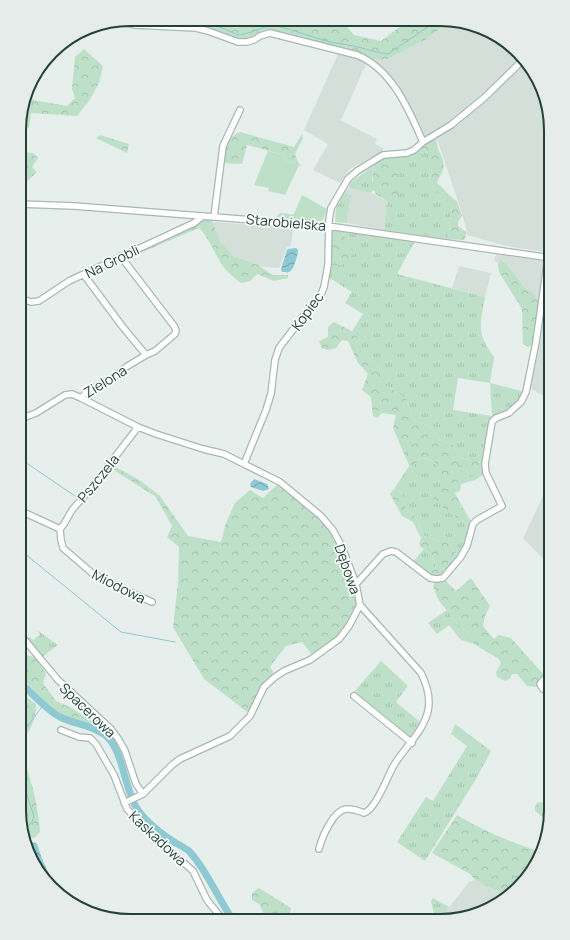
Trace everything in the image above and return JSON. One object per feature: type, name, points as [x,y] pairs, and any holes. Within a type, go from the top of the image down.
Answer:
[{"type":"street","points":[[155,26],[196,28],[238,42],[247,42],[270,33],[316,46],[357,55],[370,60],[402,97],[423,142]]},
{"type":"street","name":"Kopiec","points":[[244,464],[270,400],[275,360],[279,348],[304,314],[320,297],[324,287],[328,265],[328,226],[331,208],[348,179],[357,171],[383,155],[407,153],[414,150],[423,142],[451,125],[484,98],[520,63]]},
{"type":"street","points":[[214,217],[223,146],[240,110]]},
{"type":"street","name":"Starobielska","points":[[26,204],[74,206],[328,226],[544,257]]},
{"type":"street","name":"Na Grobli","points":[[26,300],[31,302],[39,301],[69,281],[194,223],[203,216]]},
{"type":"street","name":"Zielona","points":[[26,417],[36,413],[66,395],[72,394],[81,398],[87,392],[117,375],[126,367],[155,351],[175,334],[176,330],[174,326],[121,256]]},
{"type":"street","points":[[84,275],[122,326],[146,355]]},
{"type":"street","points":[[356,584],[383,554],[391,551],[396,552],[430,578],[443,578],[460,558],[467,546],[473,524],[476,520],[502,506],[486,473],[485,464],[492,422],[496,418],[509,413],[521,402],[526,392],[544,294]]},
{"type":"street","name":"Dębowa","points":[[81,398],[138,427],[196,447],[224,454],[280,482],[321,516],[333,530],[342,547],[356,584],[360,605],[349,626],[339,640],[310,660],[284,671],[264,687],[250,716],[235,732],[230,736],[172,765],[141,795],[126,802]]},
{"type":"street","name":"Pszczela","points":[[60,529],[72,510],[92,487],[138,427]]},
{"type":"street","points":[[26,513],[60,529]]},
{"type":"street","name":"Miodowa","points":[[60,529],[63,548],[92,574],[106,582],[152,602]]},
{"type":"street","points":[[318,849],[321,839],[330,823],[336,814],[341,810],[348,808],[364,813],[372,808],[395,764],[412,742],[427,712],[430,701],[425,681],[415,665],[360,605]]},
{"type":"street","name":"Spacerowa","points":[[26,641],[58,680],[111,729],[125,751],[141,795]]},
{"type":"street","points":[[544,679],[540,684],[544,690]]},
{"type":"street","points":[[354,696],[412,742]]},
{"type":"street","name":"Kaskadowa","points":[[61,730],[79,737],[90,738],[96,744],[114,775],[126,802],[127,809],[149,832],[193,871],[207,900],[218,914]]},
{"type":"shaded area","points":[[443,26],[467,30],[492,40],[503,47],[519,62],[483,95],[449,123],[424,138],[404,95],[394,81],[371,59],[388,59],[427,39]]},
{"type":"shaded area","points":[[338,54],[354,56],[367,62],[341,120],[334,117],[377,139],[375,144],[383,148],[383,151],[350,169],[340,183],[313,170],[328,144],[304,130]]},
{"type":"shaded area","points":[[521,65],[539,96],[544,130],[544,252],[507,246],[467,235],[459,204],[436,136],[452,128],[488,97]]},
{"type":"shaded area","points":[[349,188],[371,193],[387,201],[384,230],[347,223],[351,196],[345,192]]},
{"type":"shaded area","points":[[214,222],[293,228],[291,246],[287,247],[279,268],[254,266],[234,258],[217,239],[211,226]]},
{"type":"shaded area","points":[[496,254],[543,261],[544,270],[541,290],[541,307],[533,293],[524,287],[506,263],[501,260],[498,263],[494,261]]},
{"type":"shaded area","points":[[459,266],[491,273],[485,297],[452,288]]},
{"type":"shaded area","points":[[544,295],[544,396],[528,387]]},
{"type":"shaded area","points":[[544,494],[544,560],[523,538]]},
{"type":"shaded area","points":[[475,880],[503,893],[474,909],[444,914],[469,882]]},
{"type":"green space","points":[[179,26],[232,26],[235,28],[244,26],[346,26],[354,35],[381,41],[401,26],[443,26],[427,39],[388,59],[371,59],[367,55],[271,31],[259,33],[248,39],[239,40],[209,28]]},
{"type":"green space","points":[[84,49],[103,66],[99,83],[89,101],[77,116],[31,113],[29,128],[26,127],[31,95],[33,100],[67,106],[75,98],[72,89],[75,57]]},
{"type":"green space","points":[[240,132],[294,147],[302,134],[303,138],[295,154],[298,162],[302,166],[284,160],[285,155],[247,145],[242,164],[223,163],[225,149],[229,141]]},
{"type":"green space","points":[[100,135],[129,144],[127,153],[96,138]]},
{"type":"green space","points":[[436,138],[444,165],[437,183],[457,201],[462,216],[458,222],[458,226],[466,232],[464,240],[448,239],[452,206],[433,189],[431,184],[431,162],[428,153],[421,147],[425,143]]},
{"type":"green space","points":[[421,147],[424,148],[431,159],[431,184],[433,189],[452,206],[448,239],[384,230],[387,201],[375,194],[375,191],[373,190],[371,193],[349,188],[350,183],[373,166],[372,182],[392,159],[388,156],[408,157]]},
{"type":"green space","points":[[268,151],[285,155],[284,160],[299,165],[285,195],[268,191],[269,188],[254,185]]},
{"type":"green space","points":[[26,152],[33,153],[38,158],[32,167],[37,172],[26,182]]},
{"type":"green space","points":[[386,157],[392,159],[400,180],[400,190],[395,200],[378,191],[374,184],[373,170],[375,161]]},
{"type":"green space","points":[[345,192],[351,196],[347,223],[335,222],[336,207]]},
{"type":"green space","points":[[302,195],[327,209],[324,218],[293,216]]},
{"type":"green space","points":[[280,213],[324,218],[321,221],[276,217]]},
{"type":"green space","points":[[194,219],[212,220],[219,240],[233,256],[258,265],[273,275],[288,275],[288,278],[274,281],[257,274],[250,281],[241,283],[226,270],[203,232],[199,228],[126,259],[125,251]]},
{"type":"green space","points":[[332,229],[340,230],[355,253],[342,265],[328,265],[330,231]]},
{"type":"green space","points":[[340,230],[415,241],[397,274],[485,297],[481,328],[484,341],[494,357],[490,383],[526,392],[512,410],[496,418],[485,464],[460,458],[454,445],[441,440],[428,425],[414,421],[407,400],[394,390],[379,382],[379,368],[368,357],[355,333],[352,331],[363,314],[345,303],[352,292],[326,276],[328,265],[345,239]],"holes":[[[458,378],[490,383],[492,416],[453,410]]]},
{"type":"green space","points":[[501,260],[506,263],[524,287],[533,293],[541,307],[536,342],[529,347],[523,344],[522,309],[499,272],[498,263]]},
{"type":"green space","points":[[334,322],[355,333],[368,357],[379,368],[379,382],[394,390],[407,400],[414,421],[428,425],[441,440],[454,445],[460,458],[485,464],[486,473],[475,480],[462,465],[452,465],[453,477],[461,484],[460,491],[455,493],[470,523],[467,525],[433,500],[443,482],[436,463],[429,459],[420,458],[411,470],[393,428],[396,415],[382,413],[377,418],[373,416],[371,397],[362,390],[368,374],[358,363],[348,341],[342,340],[336,348],[327,350],[322,348],[319,341],[328,337],[328,327]]},
{"type":"green space","points":[[420,458],[429,459],[436,463],[439,474],[470,522],[455,493],[471,521],[477,520],[460,558],[448,543],[424,536],[416,518],[406,509],[401,492],[394,489],[409,466],[411,469]]},
{"type":"green space","points":[[452,465],[462,465],[475,480],[461,484],[453,477]]},
{"type":"green space","points":[[114,466],[141,481],[160,496],[188,536],[221,542],[226,523],[235,503],[250,490],[263,498],[280,482],[321,516],[342,547],[360,605],[338,639],[313,656],[302,642],[286,646],[270,667],[275,675],[263,687],[250,714],[204,679],[173,627],[178,583],[179,547],[167,537],[172,526],[156,497],[112,469]]},
{"type":"green space","points":[[394,489],[401,492],[406,509],[416,518],[424,536],[448,543],[460,558],[443,578],[456,591],[471,578],[490,606],[485,616],[483,626],[494,639],[499,635],[511,638],[544,675],[544,677],[537,687],[527,686],[517,674],[512,674],[510,679],[505,681],[497,677],[496,672],[501,663],[499,659],[474,644],[469,633],[457,624],[438,599],[433,586],[437,579],[427,576],[436,567],[433,557],[419,545],[421,538],[413,522],[402,516],[390,494]]},
{"type":"green space","points":[[424,549],[433,557],[436,567],[427,576],[411,564]]},
{"type":"green space","points":[[447,610],[457,624],[469,633],[474,644],[461,640],[449,625],[437,634],[428,623]]},
{"type":"green space","points":[[37,630],[58,645],[42,657],[27,639],[30,637],[33,640],[40,635]]},
{"type":"green space","points":[[26,655],[34,657],[46,673],[43,683],[56,701],[70,707],[87,718],[102,723],[105,728],[102,731],[67,717],[53,709],[26,681]]},
{"type":"green space","points":[[381,661],[408,686],[396,702],[420,722],[410,737],[353,693]]},
{"type":"green space","points":[[26,697],[36,704],[35,716],[26,736]]},
{"type":"green space","points":[[455,724],[491,751],[476,779],[425,861],[397,842],[426,797],[433,801],[467,746],[451,734]]},
{"type":"green space","points":[[26,764],[33,788],[40,832],[35,837],[30,839],[26,817]]},
{"type":"green space","points":[[539,802],[544,803],[544,818],[535,811],[535,806]]},
{"type":"green space","points":[[457,815],[497,836],[536,850],[527,868],[503,893],[475,880],[470,874],[432,853]]},
{"type":"green space","points":[[259,888],[291,908],[290,914],[264,914],[259,904],[252,900],[252,893]]},
{"type":"green space","points":[[433,898],[449,907],[444,914],[434,914],[431,901]]},
{"type":"water","points":[[296,248],[298,252],[293,268],[291,271],[282,272],[281,269],[287,250]]},
{"type":"water","points":[[254,479],[267,484],[269,489],[263,491],[251,487],[250,484]]},
{"type":"water","points":[[33,842],[37,844],[51,878],[40,862],[31,843]]},
{"type":"waterway","points":[[216,26],[238,35],[265,27],[278,26]]},
{"type":"waterway","points":[[278,26],[330,42],[388,54],[429,26]]},
{"type":"waterway","points":[[26,463],[78,498]]},
{"type":"waterway","points":[[26,555],[121,632],[175,642]]},
{"type":"waterway","points":[[26,688],[54,714],[94,729],[105,735],[111,741],[120,759],[132,799],[136,807],[147,821],[156,829],[189,851],[207,876],[229,914]]},
{"type":"waterway","points":[[26,728],[44,704]]},
{"type":"waterway","points":[[26,791],[34,816],[32,822],[27,827]]}]
